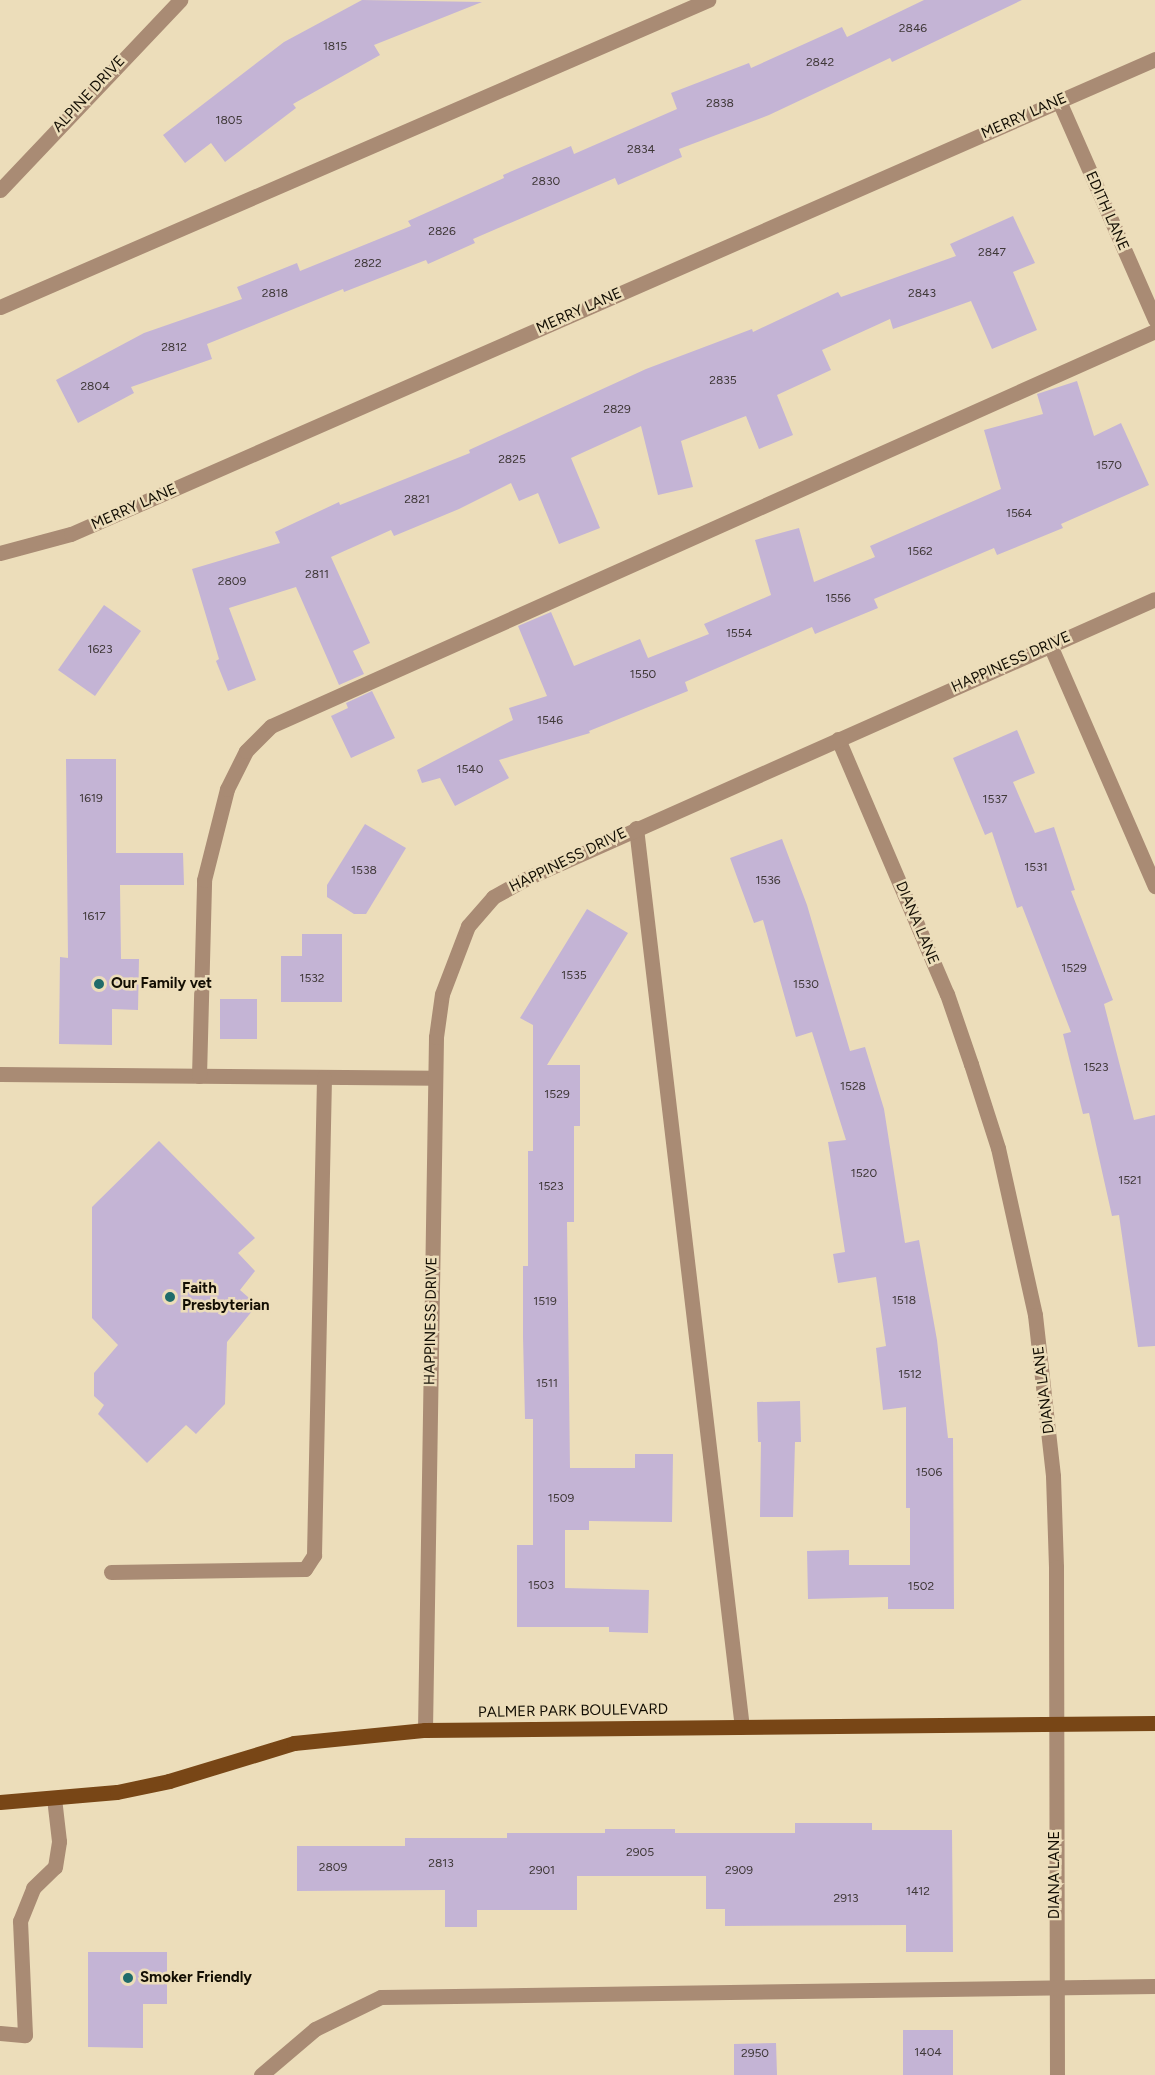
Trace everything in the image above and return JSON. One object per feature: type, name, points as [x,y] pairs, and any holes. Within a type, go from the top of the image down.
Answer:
[{"type":"main road","name":"PALMER PARK BOULEVARD","points":[[0,1802],[117,1792],[169,1781],[294,1743],[425,1730],[1155,1723]]},
{"type":"street","name":"ALPINE DRIVE","points":[[0,190],[180,0]]},
{"type":"street","points":[[0,307],[708,0]]},
{"type":"street","name":"MERRY LANE","points":[[0,553],[71,534],[1155,59]]},
{"type":"street","name":"EDITH LANE","points":[[1059,101],[1155,320]]},
{"type":"street","points":[[199,1076],[204,880],[227,789],[246,751],[271,726],[1155,331]]},
{"type":"street","name":"HAPPINESS DRIVE","points":[[425,1730],[436,1037],[442,994],[468,926],[493,897],[517,883],[636,828],[1155,599]]},
{"type":"street","points":[[1050,645],[1155,886]]},
{"type":"street","name":"DIANA LANE","points":[[838,739],[947,994],[998,1148],[1035,1315],[1053,1476],[1056,1567],[1055,1988],[1057,2075]]},
{"type":"street","points":[[636,828],[742,1727]]},
{"type":"street","points":[[0,1074],[435,1078]]},
{"type":"street","points":[[111,1572],[305,1569],[314,1555],[324,1077]]},
{"type":"street","points":[[0,2033],[25,2035],[20,1921],[33,1888],[55,1867],[59,1841],[54,1798]]},
{"type":"street","points":[[261,2075],[315,2029],[381,1997],[1155,1986]]},
{"type":"building","points":[[362,0],[482,2],[374,45],[380,55],[293,104],[296,108],[225,162],[211,143],[185,163],[163,135],[284,42]]},
{"type":"building","points":[[924,0],[1022,0],[892,62],[890,58],[769,115],[679,149],[682,157],[618,185],[615,178],[473,239],[475,243],[428,264],[426,260],[344,292],[343,289],[207,344],[212,359],[131,387],[134,393],[78,423],[56,380],[144,333],[242,299],[237,287],[297,263],[300,271],[411,226],[408,221],[504,178],[503,175],[571,146],[574,154],[677,109],[671,93],[749,63],[751,68],[842,27],[847,37]]},
{"type":"building","points":[[1013,216],[1035,263],[1013,272],[1037,330],[992,349],[971,301],[893,329],[890,319],[822,350],[831,370],[777,395],[793,435],[759,449],[746,416],[681,441],[693,487],[658,495],[641,426],[571,458],[600,528],[559,544],[538,493],[519,501],[511,483],[459,509],[394,536],[391,530],[331,557],[370,643],[353,651],[364,674],[339,685],[296,587],[229,608],[256,680],[228,691],[216,661],[219,659],[192,569],[280,543],[275,532],[339,502],[340,505],[470,453],[469,450],[646,369],[752,329],[753,332],[838,292],[841,297],[956,256],[950,244]]},
{"type":"building","points":[[1077,381],[1094,436],[1121,423],[1149,485],[1061,524],[1063,528],[997,555],[994,548],[874,599],[878,608],[815,634],[812,627],[685,682],[688,691],[589,731],[590,733],[499,760],[509,778],[455,806],[440,778],[422,783],[417,770],[513,720],[509,708],[547,696],[518,626],[551,612],[574,666],[640,639],[648,658],[709,634],[704,624],[771,595],[755,540],[799,528],[814,582],[875,557],[870,546],[1001,489],[984,430],[1043,414],[1037,394]]},
{"type":"building","points":[[104,605],[141,631],[95,696],[58,670]]},
{"type":"building","points":[[372,691],[395,738],[351,758],[331,716],[348,708],[346,703]]},
{"type":"building","points":[[1017,730],[1035,773],[1013,782],[1035,833],[1054,827],[1075,890],[1071,891],[1113,1000],[1104,1004],[1134,1120],[1155,1115],[1155,1346],[1138,1347],[1119,1215],[1112,1216],[1089,1113],[1083,1114],[1063,1034],[1071,1032],[1022,906],[1017,908],[992,832],[985,835],[953,758]]},
{"type":"building","points":[[66,759],[116,759],[116,853],[183,853],[184,885],[120,885],[121,959],[139,959],[138,1010],[112,1009],[112,1045],[59,1044],[60,957],[68,958]]},
{"type":"building","points":[[365,824],[406,848],[366,914],[354,914],[327,897],[327,885]]},
{"type":"building","points":[[782,839],[807,905],[850,1051],[865,1047],[884,1109],[905,1243],[919,1240],[937,1340],[948,1438],[953,1438],[954,1609],[888,1609],[888,1597],[808,1599],[807,1551],[849,1550],[849,1565],[910,1565],[910,1508],[906,1508],[906,1407],[883,1410],[876,1348],[886,1346],[876,1277],[838,1283],[833,1254],[845,1252],[828,1142],[846,1140],[812,1032],[796,1037],[763,920],[754,923],[730,858]]},
{"type":"building","points":[[587,909],[628,933],[547,1065],[580,1065],[580,1126],[574,1126],[574,1222],[567,1222],[570,1468],[635,1468],[635,1454],[673,1454],[672,1522],[589,1521],[589,1530],[565,1530],[565,1588],[649,1590],[648,1633],[609,1632],[609,1627],[517,1627],[517,1545],[533,1545],[533,1419],[525,1419],[523,1266],[528,1266],[528,1151],[533,1151],[533,1025],[520,1018]]},
{"type":"building","points":[[302,934],[342,934],[342,1002],[281,1002],[281,956],[302,956]]},
{"type":"building","points":[[220,999],[257,999],[257,1039],[220,1039]]},
{"type":"building","name":"Faith Presbyterian","points":[[159,1141],[255,1238],[238,1253],[255,1271],[240,1290],[257,1305],[227,1342],[225,1404],[196,1434],[186,1425],[147,1463],[98,1414],[104,1405],[94,1396],[94,1373],[118,1345],[92,1318],[92,1207]]},
{"type":"building","points":[[800,1401],[801,1442],[795,1442],[793,1517],[760,1517],[761,1442],[758,1442],[757,1402]]},
{"type":"building","points":[[795,1823],[872,1823],[872,1830],[952,1830],[953,1952],[906,1952],[906,1925],[725,1926],[725,1909],[706,1909],[706,1876],[577,1876],[577,1910],[477,1910],[477,1927],[445,1927],[445,1890],[297,1891],[297,1846],[405,1846],[405,1838],[507,1838],[507,1833],[605,1833],[605,1829],[675,1829],[675,1833],[795,1833]]},
{"type":"building","name":"Smoker Friendly","points":[[88,1952],[167,1952],[167,2004],[143,2004],[143,2048],[88,2047]]},
{"type":"building","points":[[903,2030],[953,2030],[953,2075],[903,2075]]},
{"type":"building","points":[[776,2043],[777,2075],[734,2075],[734,2044]]},
{"type":"place","name":"Our Family vet","points":[[99,984]]},
{"type":"place","name":"Faith Presbyterian","points":[[170,1297]]},
{"type":"place","name":"Smoker Friendly","points":[[128,1978]]}]
